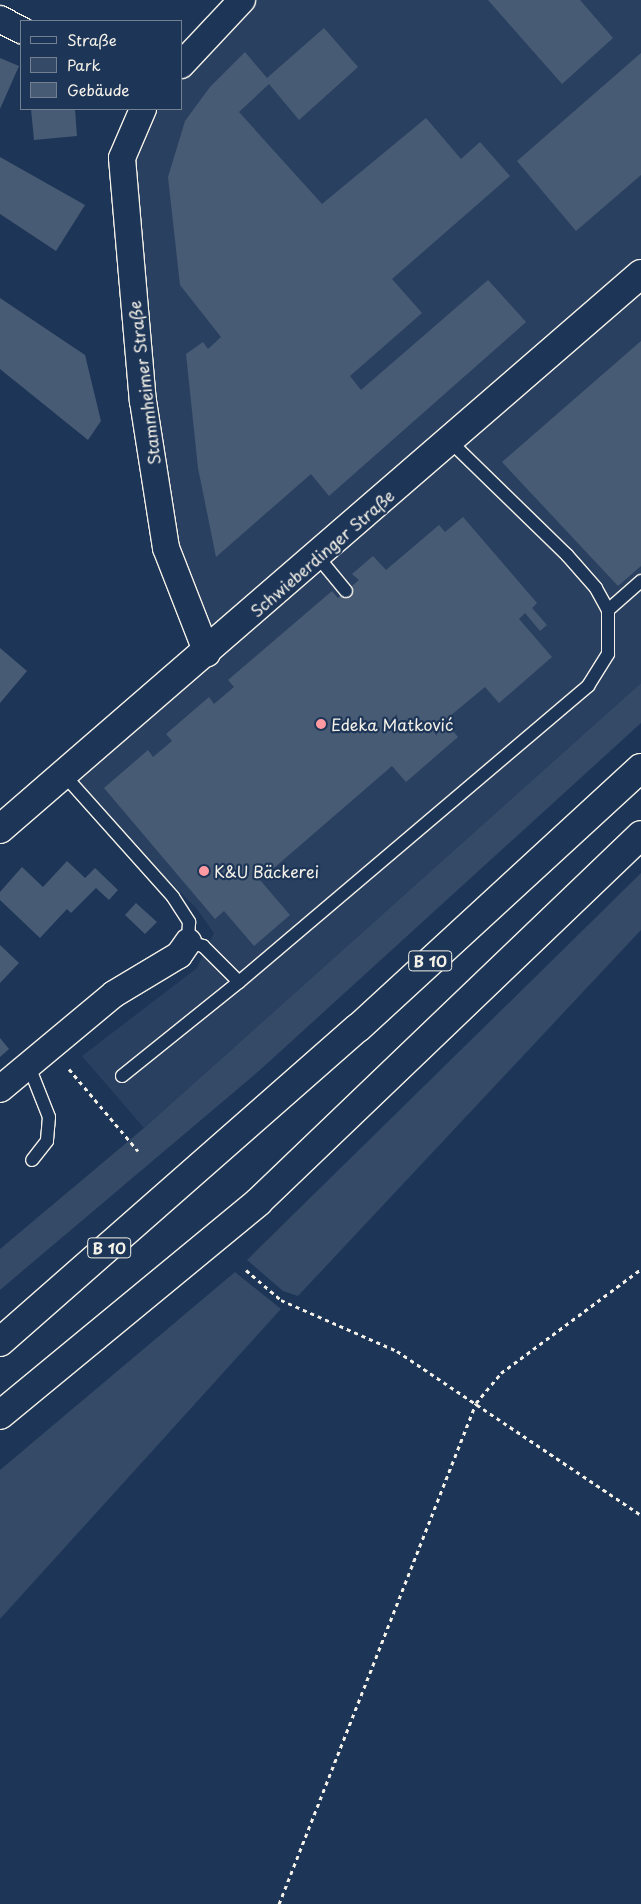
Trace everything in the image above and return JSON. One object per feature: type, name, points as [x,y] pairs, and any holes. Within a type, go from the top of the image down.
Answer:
[{"type":"main road","name":"Schwieberdinger Straße","points":[[0,829],[65,776],[451,442],[641,274]]},
{"type":"main road","name":"B 10","points":[[0,1342],[358,1028],[641,768]]},
{"type":"main road","points":[[0,1415],[258,1202],[641,835]]},
{"type":"street","points":[[182,63],[237,2]]},
{"type":"street","points":[[0,19],[20,29]]},
{"type":"street","name":"Stammheimer Straße","points":[[143,110],[122,158],[143,401],[166,548],[207,653]]},
{"type":"street","points":[[0,1089],[49,1046],[114,994],[179,955],[188,942]]},
{"type":"lane","points":[[122,1076],[239,982],[588,686],[608,654],[608,610],[596,588],[567,555],[451,442]]},
{"type":"lane","points":[[318,557],[346,591]]},
{"type":"lane","points":[[608,610],[641,581]]},
{"type":"lane","points":[[65,776],[173,896],[189,922],[188,942],[203,946],[239,982]]},
{"type":"lane","points":[[28,1064],[49,1117],[47,1141],[32,1160]]},
{"type":"path","points":[[49,1046],[138,1151]]},
{"type":"path","points":[[246,1270],[281,1300],[397,1351],[641,1515]]},
{"type":"path","points":[[279,1904],[476,1403],[501,1373],[641,1270]]},
{"type":"shaded area","points":[[242,0],[641,0],[641,683],[144,1128],[82,1056],[197,968],[214,933],[196,908],[65,776],[207,653],[166,548],[122,158],[143,110],[182,110],[182,64]]},
{"type":"green space","points":[[641,683],[641,723],[260,1070],[0,1290],[0,1249],[144,1128]]},
{"type":"green space","points":[[641,873],[641,930],[298,1296],[283,1291],[247,1260]]},
{"type":"green space","points":[[235,1272],[281,1309],[0,1619],[0,1470]]},
{"type":"building","points":[[488,0],[580,0],[613,38],[562,84]]},
{"type":"building","points":[[324,28],[358,67],[299,120],[269,84],[239,112],[322,204],[426,118],[461,159],[480,142],[510,176],[392,279],[422,313],[350,376],[361,390],[488,280],[526,322],[329,496],[311,474],[216,557],[198,468],[186,354],[203,342],[208,349],[221,337],[180,285],[168,177],[185,121],[210,87],[245,52],[267,78]]},
{"type":"building","points":[[641,53],[641,175],[576,231],[517,161]]},
{"type":"building","points":[[0,58],[19,66],[0,109]]},
{"type":"building","points":[[31,110],[75,110],[77,136],[34,140]]},
{"type":"building","points":[[0,157],[85,205],[56,251],[0,214]]},
{"type":"building","points":[[0,298],[85,355],[101,421],[88,440],[0,369]]},
{"type":"building","points":[[641,341],[641,566],[618,586],[502,462]]},
{"type":"building","points":[[463,517],[537,603],[532,608],[547,625],[540,631],[525,613],[519,619],[552,657],[499,703],[485,687],[444,721],[458,737],[406,782],[392,766],[260,880],[290,915],[254,946],[224,911],[215,919],[104,788],[148,750],[153,757],[172,741],[166,734],[209,697],[214,704],[234,687],[228,680],[332,591],[338,598],[359,580],[352,574],[373,556],[386,570],[439,525],[445,532]]},
{"type":"building","points":[[0,648],[27,671],[0,703]]},
{"type":"building","points":[[67,861],[85,878],[95,868],[118,890],[109,900],[96,888],[71,913],[67,909],[40,938],[0,900],[0,892],[22,867],[43,887]]},
{"type":"building","points":[[136,903],[157,922],[145,934],[125,915]]},
{"type":"building","points":[[0,945],[19,963],[0,983]]},
{"type":"building","points":[[0,1038],[9,1049],[0,1057]]},
{"type":"place","name":"Edeka Matković","points":[[321,724]]},
{"type":"place","name":"K&U Bäckerei","points":[[204,871]]}]
